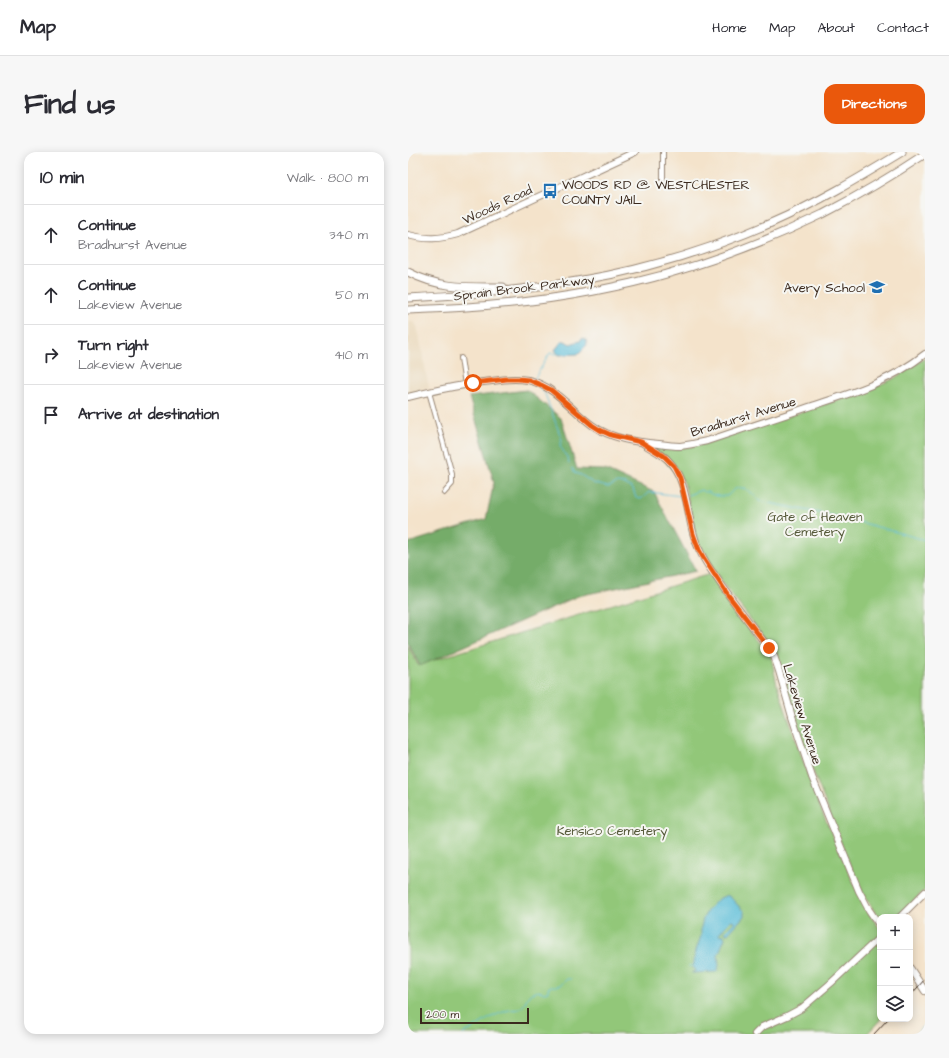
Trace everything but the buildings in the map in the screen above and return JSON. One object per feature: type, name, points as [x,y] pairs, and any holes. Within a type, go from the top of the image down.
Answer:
[{"type":"highway","name":"Sprain Brook Parkway","points":[[408,298],[485,293],[582,281],[675,258],[724,242],[771,223],[852,182],[902,152]]},
{"type":"highway","name":"Sprain Brook Parkway","points":[[408,310],[488,305],[556,298],[675,272],[753,245],[807,221],[870,189],[925,154]]},
{"type":"highway","points":[[408,272],[425,280],[451,286],[537,287]]},
{"type":"street","points":[[623,157],[631,152]]},
{"type":"street","name":"Woods Road","points":[[408,235],[429,239],[442,238],[458,234],[635,152]]},
{"type":"street","points":[[663,152],[663,181]]},
{"type":"street","name":"Bradhurst Avenue","points":[[408,397],[465,384],[507,379],[529,380],[551,390],[592,425],[611,435],[641,442],[679,446],[707,441],[862,389],[892,376],[925,354]]},
{"type":"street","points":[[461,358],[465,384]]},
{"type":"street","points":[[429,392],[452,474],[452,484],[444,493]]},
{"type":"street","name":"Lakeview Avenue","points":[[641,442],[664,456],[678,472],[693,534],[699,550],[728,595],[774,656],[780,671],[792,717],[812,777],[859,891],[877,922]]},
{"type":"street","points":[[903,914],[925,892]]},
{"type":"street","points":[[755,1034],[762,1027],[802,1008],[877,940]]},
{"type":"street","points":[[913,973],[925,991]]},
{"type":"shaded area","points":[[408,321],[413,321],[417,326],[429,388],[408,394]]},
{"type":"green space","name":"Gate of Heaven Cemetery","points":[[925,358],[925,890],[900,914],[877,914],[877,916],[862,891],[847,858],[811,766],[812,764],[801,737],[785,684],[786,677],[782,673],[775,652],[709,564],[697,541],[684,482],[653,448],[653,446],[676,449],[704,444],[865,391],[893,379]]},
{"type":"green space","points":[[527,390],[561,418],[577,469],[605,470],[654,492],[696,571],[578,596],[420,666],[408,643],[408,543],[486,519],[494,482],[469,397]]},
{"type":"green space","name":"Kensico Cemetery","points":[[710,574],[731,606],[771,656],[777,685],[816,798],[864,906],[877,925],[878,1022],[867,1034],[408,1034],[408,646],[418,665]]},
{"type":"water","points":[[582,338],[586,340],[587,345],[578,354],[559,355],[555,350],[562,341],[570,344],[580,341]]},
{"type":"water","points":[[727,895],[744,911],[744,916],[728,934],[725,932],[734,922],[732,920],[719,934],[720,936],[723,934],[725,938],[718,955],[719,966],[717,971],[692,973],[695,971],[693,968],[696,950],[701,936],[703,919],[707,911],[718,899]]},
{"type":"waterway","points":[[535,378],[550,353],[557,354]]},
{"type":"waterway","points":[[539,387],[545,394],[562,440],[560,446],[568,458],[569,464]]},
{"type":"waterway","points":[[572,468],[575,473],[593,483],[607,487],[617,483],[625,484],[633,489],[636,498],[641,499],[649,492],[681,496]]},
{"type":"waterway","points":[[688,495],[701,490],[710,494],[727,496],[735,489],[744,488],[759,501],[845,518],[925,540]]},
{"type":"waterway","points":[[463,1034],[497,1014],[508,1010],[519,1009],[532,993],[539,991],[544,993],[548,992],[548,988],[551,986],[558,986],[567,979],[571,979]]},
{"type":"waterway","points":[[915,1034],[925,1024]]},
{"type":"railway","points":[[913,993],[925,979]]},
{"type":"railway","points":[[874,1034],[885,1022]]},
{"type":"place","name":"WOODS RD @ WESTCHESTER COUNTY JAIL","points":[[550,191]]},
{"type":"place","name":"Avery School","points":[[877,287]]},
{"type":"route","points":[[473,383],[507,379],[529,380],[551,390],[600,430],[611,435],[641,442],[664,456],[678,472],[693,534],[699,550],[728,595],[769,648]]}]
